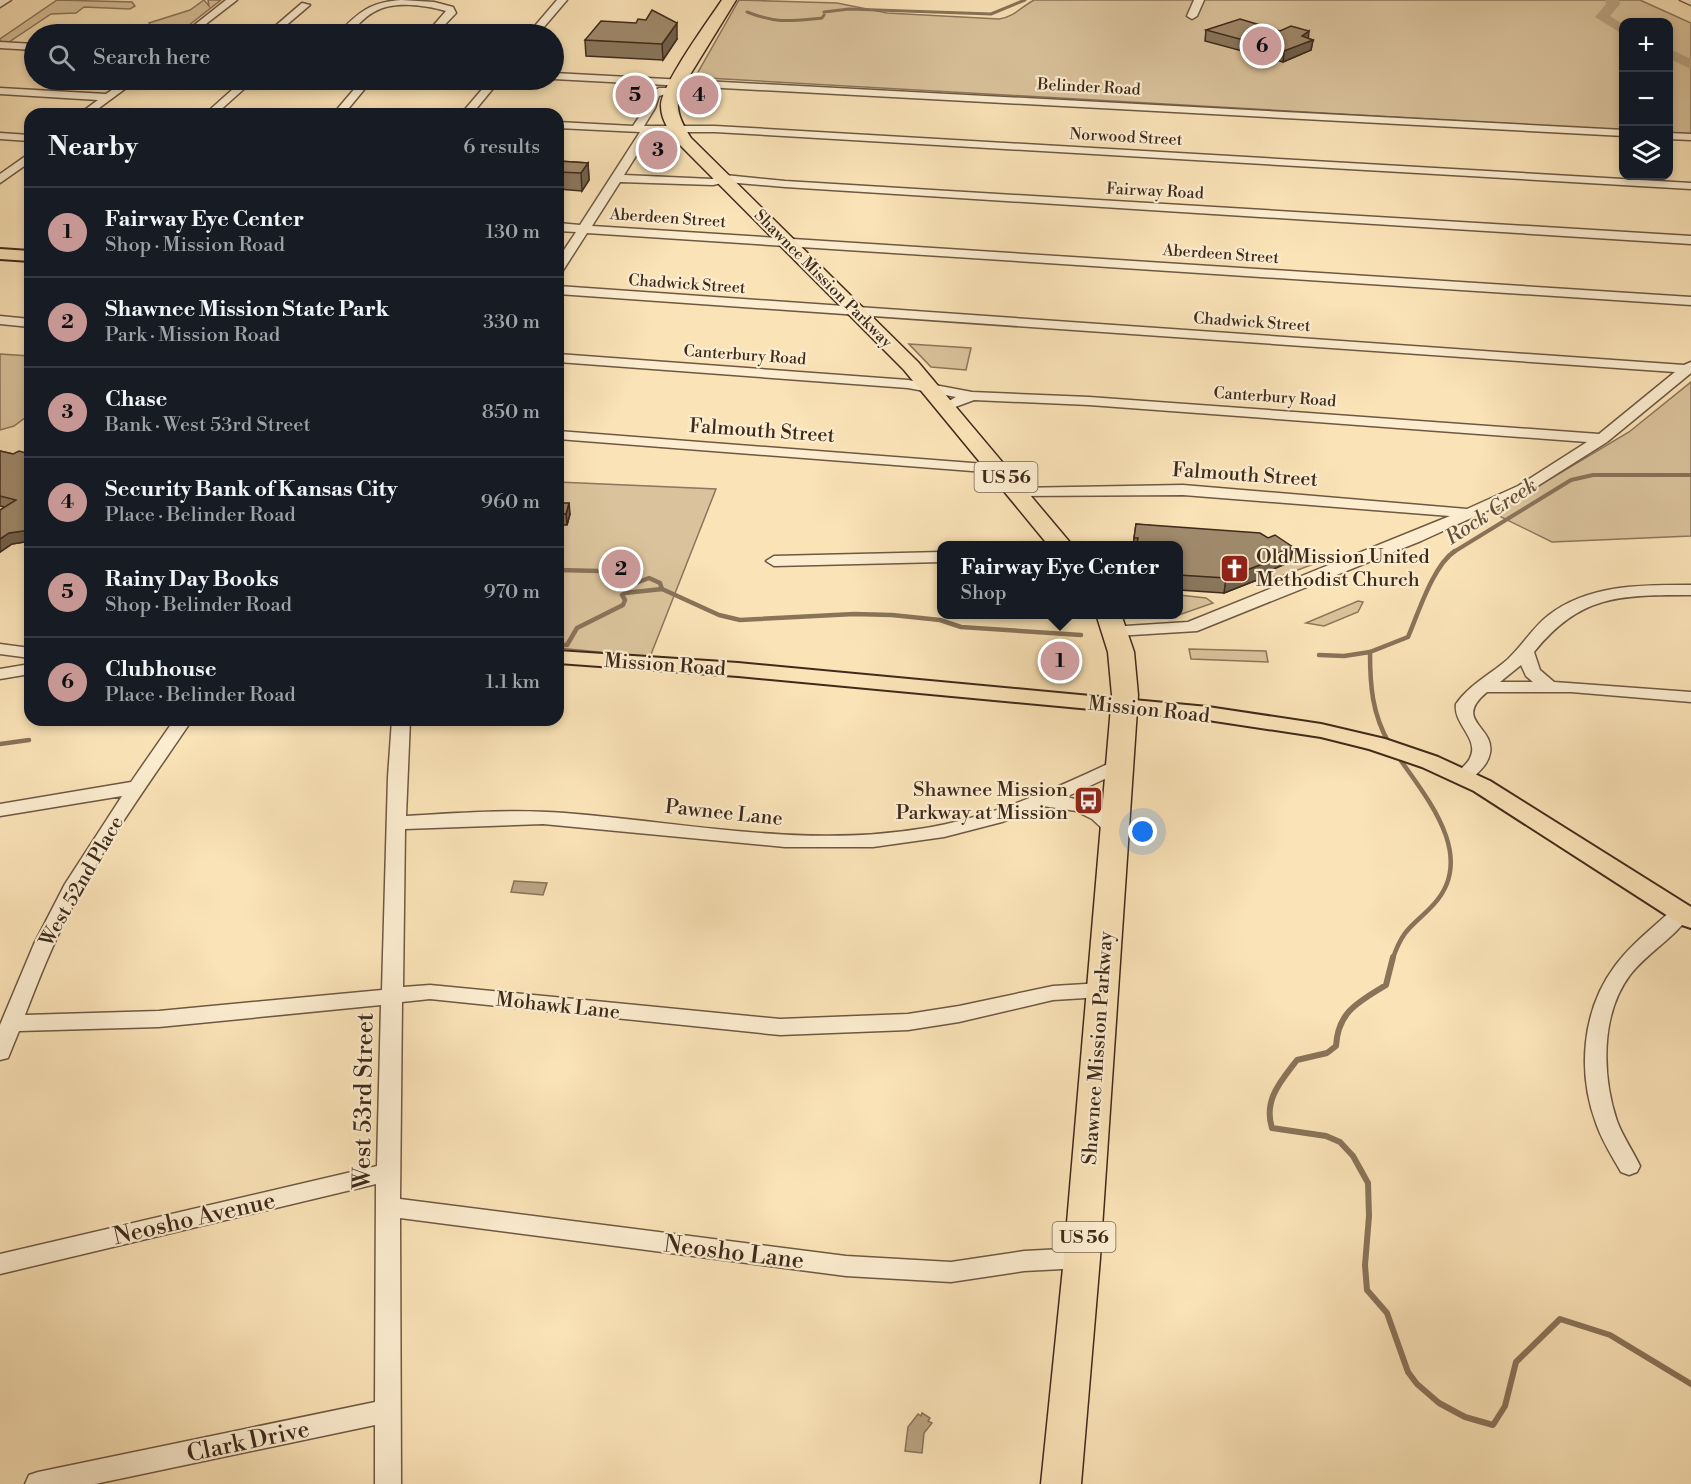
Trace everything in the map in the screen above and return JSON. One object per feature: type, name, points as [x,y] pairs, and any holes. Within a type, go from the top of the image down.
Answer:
[{"type":"highway","points":[[675,87],[729,0]]},
{"type":"highway","name":"Shawnee Mission Parkway","points":[[675,87],[669,99],[669,112],[686,141],[872,325],[947,406],[1058,541]]},
{"type":"highway","name":"Shawnee Mission Parkway","points":[[1061,1484],[1082,1258],[1124,706],[1125,681],[1112,623]]},
{"type":"main road","points":[[0,254],[24,256]]},
{"type":"main road","name":"Mission Road","points":[[564,657],[797,674],[1124,706],[1254,719],[1340,734],[1392,748],[1458,774],[1511,802],[1686,916]]},
{"type":"street","points":[[0,4],[6,0]]},
{"type":"street","points":[[201,24],[232,0]]},
{"type":"street","points":[[542,24],[562,0]]},
{"type":"street","points":[[1192,16],[1199,0]]},
{"type":"street","points":[[1685,0],[1691,2]]},
{"type":"street","points":[[355,24],[374,7],[392,4],[450,9],[451,13],[441,24]]},
{"type":"street","points":[[283,24],[305,5]]},
{"type":"street","points":[[0,45],[24,46]]},
{"type":"street","name":"Belinder Road","points":[[564,77],[675,87],[1619,133]]},
{"type":"street","points":[[564,260],[620,173],[643,128],[654,94],[675,87]]},
{"type":"street","points":[[93,108],[119,90]]},
{"type":"street","points":[[217,108],[238,90]]},
{"type":"street","points":[[343,108],[358,90]]},
{"type":"street","points":[[471,108],[486,90]]},
{"type":"street","points":[[0,91],[108,98]]},
{"type":"street","name":"Norwood Street","points":[[564,125],[676,127],[1691,186]]},
{"type":"street","points":[[0,136],[24,138]]},
{"type":"street","points":[[1673,136],[1691,137]]},
{"type":"street","points":[[0,180],[24,161]]},
{"type":"street","name":"Fairway Road","points":[[620,173],[730,184],[772,183],[1691,240]]},
{"type":"street","name":"Aberdeen Street","points":[[564,227],[787,240],[1691,301]]},
{"type":"street","name":"Aberdeen Street","points":[[749,239],[765,235],[787,240]]},
{"type":"street","name":"Chadwick Street","points":[[564,290],[814,308],[851,304],[897,313],[1689,368]]},
{"type":"street","name":"Chadwick Street","points":[[814,308],[851,304]]},
{"type":"street","points":[[872,325],[897,313]]},
{"type":"street","points":[[0,320],[24,322]]},
{"type":"street","name":"Canterbury Road","points":[[564,358],[929,387],[972,396],[1147,404],[1602,439]]},
{"type":"street","points":[[1112,623],[1191,627],[1380,552],[1470,513],[1550,474],[1602,439],[1689,368]]},
{"type":"street","name":"Canterbury Road","points":[[947,406],[972,396]]},
{"type":"street","name":"Falmouth Street","points":[[564,435],[998,469]]},
{"type":"street","name":"Falmouth Street","points":[[1017,491],[1183,490],[1470,513]]},
{"type":"street","points":[[774,561],[937,557]]},
{"type":"street","points":[[1458,774],[1480,758],[1482,746],[1478,735],[1469,725],[1464,714],[1464,705],[1472,695],[1486,687],[1526,653],[1555,617],[1583,603],[1629,591],[1691,590]]},
{"type":"street","points":[[0,649],[24,652]]},
{"type":"street","points":[[1526,653],[1532,672],[1549,686]]},
{"type":"street","points":[[0,674],[24,670]]},
{"type":"street","points":[[1486,687],[1549,686],[1691,697]]},
{"type":"street","name":"West 52nd Place","points":[[0,1052],[40,952],[62,908],[92,855],[179,726]]},
{"type":"street","name":"West 53rd Street","points":[[388,1484],[387,1207],[396,824],[401,726]]},
{"type":"street","name":"Pawnee Lane","points":[[396,824],[515,818],[561,819],[805,843],[916,836],[1001,816],[1044,801],[1118,766]]},
{"type":"street","points":[[0,810],[138,787]]},
{"type":"street","name":"Pawnee Lane","points":[[1044,801],[1068,802],[1081,806],[1101,815],[1113,828]]},
{"type":"street","points":[[1629,1166],[1617,1144],[1603,1108],[1596,1060],[1597,1033],[1608,994],[1621,973],[1686,916]]},
{"type":"street","name":"Mohawk Lane","points":[[12,1023],[159,1019],[430,992],[780,1027],[908,1022],[959,1014],[1053,993],[1102,990]]},
{"type":"street","name":"Neosho Avenue","points":[[0,1264],[388,1172]]},
{"type":"street","name":"Neosho Lane","points":[[387,1207],[834,1265],[902,1271],[951,1272],[1024,1261],[1082,1258]]},
{"type":"street","name":"Clark Drive","points":[[39,1484],[387,1411]]},
{"type":"shaded area","points":[[57,0],[132,2],[135,6],[130,9],[84,7],[76,13],[51,14],[36,24],[24,24],[24,32],[9,42],[0,42],[0,39]]},
{"type":"shaded area","points":[[204,0],[209,6],[208,0],[221,0],[190,24],[149,23],[190,10]]},
{"type":"shaded area","points":[[739,0],[837,3],[887,13],[999,19],[1013,14],[1034,0],[1640,0],[1691,23],[1691,134],[1673,133],[1673,18],[1619,18],[1619,130],[706,78],[697,74]]},
{"type":"shaded area","points":[[909,344],[971,348],[966,370],[931,367]]},
{"type":"shaded area","points":[[0,354],[24,356],[24,418],[14,426],[0,430]]},
{"type":"shaded area","points":[[1691,382],[1691,536],[1552,542],[1493,513],[1629,432]]},
{"type":"shaded area","points":[[564,482],[716,489],[650,657],[564,649]]},
{"type":"shaded area","points":[[1273,550],[1319,554],[1325,560],[1276,578],[1266,572]]},
{"type":"shaded area","points":[[1183,595],[1206,598],[1213,603],[1183,614]]},
{"type":"shaded area","points":[[1358,601],[1363,602],[1358,612],[1324,626],[1306,623]]},
{"type":"shaded area","points":[[1189,649],[1266,651],[1268,662],[1191,659]]},
{"type":"shaded area","points":[[514,881],[547,883],[543,895],[511,892]]},
{"type":"shaded area","points":[[922,1413],[930,1418],[928,1421],[932,1423],[924,1433],[922,1453],[905,1451],[908,1427],[918,1414],[921,1416]]},
{"type":"building","points":[[652,10],[677,23],[662,44],[585,40],[601,21],[636,23],[638,19],[646,20]]},
{"type":"building","points":[[1240,19],[1280,31],[1291,26],[1309,31],[1302,36],[1313,40],[1284,51],[1206,30]]},
{"type":"building","points":[[564,161],[588,163],[581,173],[564,172]]},
{"type":"building","points":[[0,451],[13,454],[19,451],[24,452],[24,531],[9,533],[0,539],[0,510],[16,500],[0,496]]},
{"type":"building","points":[[564,503],[569,503],[566,514],[564,514]]},
{"type":"building","points":[[1136,524],[1260,533],[1268,538],[1275,535],[1293,547],[1268,557],[1273,560],[1226,578],[1183,575],[1183,541],[1137,541],[1138,538],[1134,538]]},
{"type":"building","points":[[1053,643],[1070,644],[1072,648],[1068,666],[1062,666],[1062,669],[1047,668],[1049,646]]},
{"type":"waterway","points":[[824,12],[849,9],[991,14],[1025,0]]},
{"type":"waterway","points":[[1612,0],[1613,4],[1602,17],[1619,28]]},
{"type":"waterway","points":[[747,12],[784,21],[822,18],[824,15]]},
{"type":"waterway","points":[[1673,55],[1691,65]]},
{"type":"waterway","name":"Rock Creek","points":[[1454,552],[1571,480],[1593,475],[1691,475]]},
{"type":"waterway","name":"Rock Creek","points":[[1370,652],[1408,637],[1433,578],[1454,552]]},
{"type":"waterway","points":[[564,570],[599,571],[616,583],[628,586],[649,578],[660,583],[662,589]]},
{"type":"waterway","points":[[564,645],[567,645],[577,628],[623,605],[625,600],[622,595],[625,593],[662,589]]},
{"type":"waterway","points":[[662,589],[719,615],[740,620],[854,614],[892,615],[940,620],[961,627],[1081,635]]},
{"type":"waterway","points":[[1319,655],[1344,656],[1370,652]]},
{"type":"waterway","name":"Rock Creek","points":[[1370,652],[1373,699],[1383,732],[1389,743]]},
{"type":"waterway","points":[[0,744],[29,740]]},
{"type":"waterway","name":"Rock Creek","points":[[1393,958],[1401,939],[1434,904],[1446,885],[1451,866],[1449,847],[1433,808],[1397,755]]},
{"type":"waterway","name":"Rock Creek","points":[[1393,957],[1386,985],[1359,1003],[1346,1016],[1341,1024],[1336,1046],[1327,1053],[1297,1060],[1275,1091],[1270,1118],[1272,1128],[1326,1136],[1340,1142],[1353,1156],[1368,1183],[1369,1216],[1365,1265],[1367,1290],[1387,1313],[1408,1372],[1417,1384],[1439,1403],[1465,1417],[1493,1425],[1505,1406],[1516,1362],[1560,1319],[1610,1335],[1691,1384]]},
{"type":"place","name":"Clubhouse","points":[[1262,46]]},
{"type":"place","name":"Rainy Day Books","points":[[635,95]]},
{"type":"place","name":"Security Bank of Kansas City","points":[[699,95]]},
{"type":"place","name":"Chase","points":[[658,150]]},
{"type":"place","name":"Old Mission United Methodist Church","points":[[1235,568]]},
{"type":"place","name":"Shawnee Mission State Park","points":[[621,569]]},
{"type":"place","name":"Fairway Eye Center","points":[[1060,661]]},
{"type":"place","name":"Shawnee Mission Parkway at Mission","points":[[1089,800]]}]
